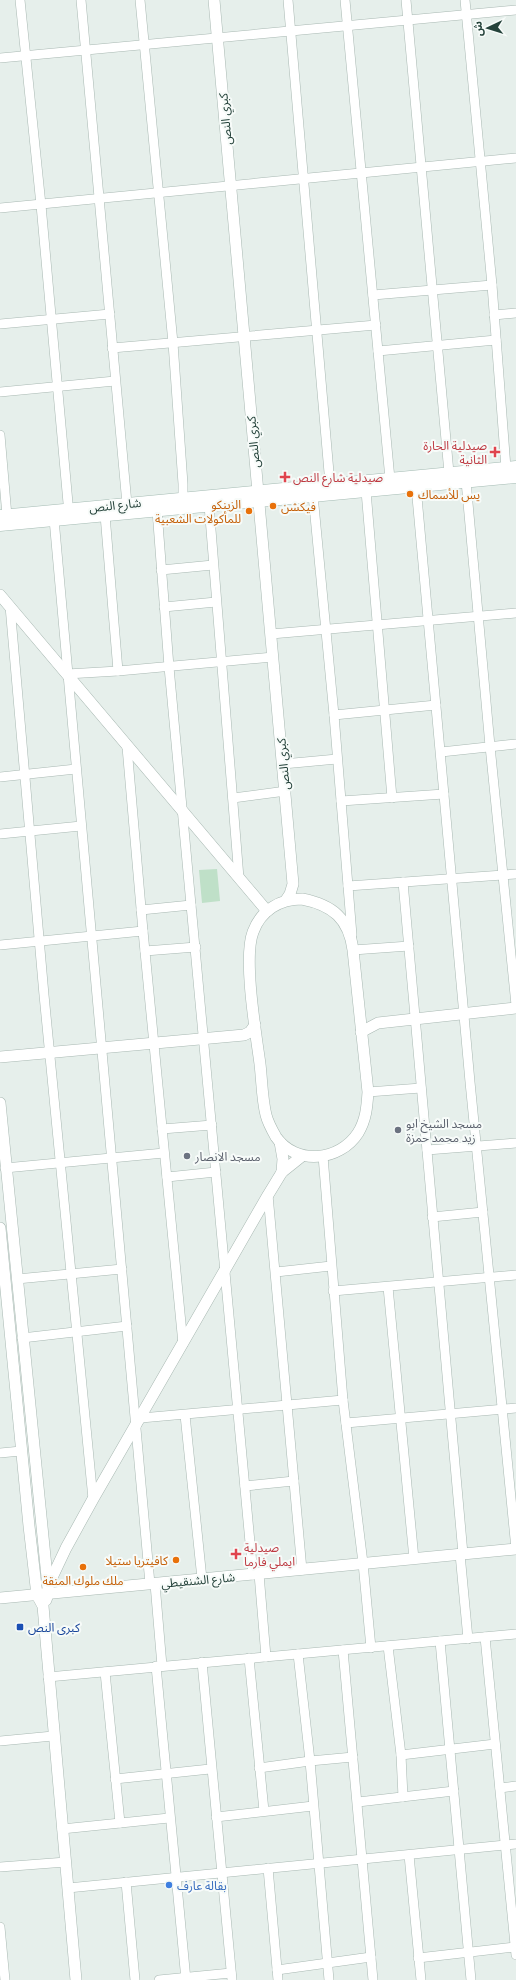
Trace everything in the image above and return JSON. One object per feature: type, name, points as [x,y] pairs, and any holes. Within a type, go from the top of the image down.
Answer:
[{"type":"main road","name":"شارع النص","points":[[2,519],[54,519],[69,514],[105,515],[209,505],[330,484],[511,468]]},
{"type":"main road","name":"شارع النص","points":[[2,519],[69,514],[127,504],[183,499],[258,496],[313,496],[516,477]]},
{"type":"street","points":[[20,0],[41,205],[69,514]]},
{"type":"street","points":[[81,0],[127,504]]},
{"type":"street","points":[[140,0],[173,343],[183,499]]},
{"type":"street","name":"كبري النص","points":[[214,0],[286,791],[293,884]]},
{"type":"street","points":[[288,0],[318,330],[330,484]]},
{"type":"street","points":[[346,0],[390,479]]},
{"type":"street","points":[[406,0],[449,474]]},
{"type":"street","points":[[465,0],[496,340],[511,468]]},
{"type":"street","points":[[0,58],[516,10]]},
{"type":"street","points":[[0,208],[304,180],[516,158]]},
{"type":"street","points":[[373,295],[492,285]]},
{"type":"street","points":[[494,314],[516,313]]},
{"type":"street","points":[[0,324],[110,314]]},
{"type":"street","points":[[112,348],[376,326]]},
{"type":"street","points":[[378,351],[496,340]]},
{"type":"street","points":[[0,392],[115,381]]},
{"type":"street","points":[[0,435],[2,519]]},
{"type":"street","points":[[361,1032],[378,1023],[516,1007],[502,874],[466,481]]},
{"type":"street","points":[[416,486],[453,878],[464,1013],[483,1212],[491,1278],[516,1549]]},
{"type":"street","points":[[366,491],[392,798]]},
{"type":"street","points":[[293,884],[290,894],[286,900],[267,911],[257,923],[250,945],[255,1025],[266,1113],[272,1129],[280,1142],[289,1150],[302,1156],[323,1156],[341,1149],[351,1142],[357,1134],[366,1114],[368,1092],[359,1015],[334,715],[313,496]]},
{"type":"street","points":[[209,505],[239,878]]},
{"type":"street","points":[[157,510],[169,667],[245,1486],[266,1657]]},
{"type":"street","points":[[105,515],[118,671]]},
{"type":"street","points":[[54,519],[127,1326],[139,1421],[153,1584],[169,1818],[186,1979]]},
{"type":"street","points":[[161,570],[214,565]]},
{"type":"street","points":[[0,595],[267,911]]},
{"type":"street","points":[[164,607],[216,602]]},
{"type":"street","points":[[10,606],[29,832],[70,1274],[93,1499]]},
{"type":"street","points":[[271,634],[516,613]]},
{"type":"street","points":[[67,675],[273,657]]},
{"type":"street","points":[[334,715],[436,705]]},
{"type":"street","points":[[441,752],[516,744]]},
{"type":"street","points":[[127,747],[166,1177],[183,1344]]},
{"type":"street","points":[[283,764],[337,759]]},
{"type":"street","points":[[0,777],[76,769]]},
{"type":"street","points":[[233,798],[286,791]]},
{"type":"street","points":[[341,801],[444,794]]},
{"type":"street","points":[[0,834],[82,826]]},
{"type":"street","points":[[348,886],[516,874]]},
{"type":"street","points":[[403,882],[450,1414],[468,1639]]},
{"type":"street","points":[[293,884],[305,899]]},
{"type":"street","points":[[286,900],[305,899],[328,907],[339,915],[346,924],[353,946]]},
{"type":"street","points":[[141,910],[191,905]]},
{"type":"street","points":[[0,945],[143,931]]},
{"type":"street","points":[[353,946],[409,946]]},
{"type":"street","points":[[145,951],[196,947]]},
{"type":"street","points":[[359,1015],[378,1023]]},
{"type":"street","points":[[0,1057],[236,1036],[250,1032],[255,1025]]},
{"type":"street","points":[[236,1036],[258,1047]]},
{"type":"street","points":[[368,1092],[421,1088]]},
{"type":"street","points":[[0,1103],[5,1168],[48,1590]]},
{"type":"street","points":[[162,1129],[212,1125]]},
{"type":"street","points":[[280,1142],[283,1159],[282,1172]]},
{"type":"street","points":[[427,1150],[516,1143]]},
{"type":"street","points":[[5,1168],[164,1153]]},
{"type":"street","points":[[76,1980],[53,1736],[43,1606],[48,1590],[66,1548],[225,1269],[282,1172],[302,1156]]},
{"type":"street","points":[[323,1156],[343,1400],[363,1563],[371,1648]]},
{"type":"street","points":[[166,1177],[216,1172]]},
{"type":"street","points":[[268,1195],[302,1570]]},
{"type":"street","points":[[432,1216],[483,1212]]},
{"type":"street","points":[[0,1228],[4,1320],[21,1451],[37,1595],[43,1606]]},
{"type":"street","points":[[276,1272],[331,1266]]},
{"type":"street","points":[[17,1279],[122,1269]]},
{"type":"street","points":[[333,1291],[516,1276]]},
{"type":"street","points":[[388,1286],[414,1559]]},
{"type":"street","points":[[4,1320],[21,1318]]},
{"type":"street","points":[[22,1338],[127,1326]]},
{"type":"street","points":[[139,1421],[185,1415],[343,1400]]},
{"type":"street","points":[[346,1423],[516,1408]]},
{"type":"street","points":[[185,1415],[202,1579]]},
{"type":"street","points":[[0,1453],[21,1451]]},
{"type":"street","points":[[245,1486],[294,1481]]},
{"type":"street","name":"شارع الشنقيطي","points":[[0,1598],[37,1595],[48,1590],[153,1584],[256,1575],[363,1563],[516,1549]]},
{"type":"street","points":[[48,1677],[516,1634]]},
{"type":"street","points":[[418,1958],[469,1953],[516,1951],[485,1637]]},
{"type":"street","points":[[440,1641],[471,1980]]},
{"type":"street","points":[[388,1646],[401,1755],[403,1797]]},
{"type":"street","points":[[343,1650],[373,1980]]},
{"type":"street","points":[[298,1654],[310,1761],[329,1980]]},
{"type":"street","points":[[250,1658],[264,1811]]},
{"type":"street","points":[[158,1980],[231,1976],[222,1872],[210,1769],[202,1662]]},
{"type":"street","points":[[105,1672],[120,1823]]},
{"type":"street","points":[[0,1741],[53,1736]]},
{"type":"street","points":[[401,1755],[495,1744]]},
{"type":"street","points":[[259,1768],[353,1757]]},
{"type":"street","points":[[115,1779],[210,1769]]},
{"type":"street","points":[[500,1788],[516,1786]]},
{"type":"street","points":[[358,1802],[454,1791]]},
{"type":"street","points":[[216,1816],[313,1806]]},
{"type":"street","points":[[62,1829],[169,1818]]},
{"type":"street","points":[[68,1888],[175,1876],[516,1844]]},
{"type":"street","points":[[409,1855],[421,1980]]},
{"type":"street","points":[[0,1867],[66,1862]]},
{"type":"street","points":[[268,1868],[278,1980]]},
{"type":"street","points":[[126,1882],[135,1980]]},
{"type":"street","points":[[0,1928],[5,1980]]},
{"type":"street","points":[[277,1970],[371,1957]]},
{"type":"green space","points":[[217,869],[220,901],[202,903],[199,870]]},
{"type":"place","name":"صيدلية الحارة الثانية","points":[[495,452]]},
{"type":"place","name":"صيدلية شارع النص","points":[[285,477]]},
{"type":"place","name":"يس للأسماك","points":[[410,494]]},
{"type":"place","name":"فيكشن","points":[[273,506]]},
{"type":"place","name":"الزينكو للمأكولات الشعبية","points":[[249,511]]},
{"type":"place","name":"مسجد الشيخ ابو زيد محمد حمزة","points":[[398,1130]]},
{"type":"place","name":"مسجد الانصار","points":[[187,1156]]},
{"type":"place","name":"صيدلية ايملي فارما","points":[[236,1554]]},
{"type":"place","name":"كافيتريا ستيلا","points":[[176,1560]]},
{"type":"place","name":"ملك ملوك المنقة","points":[[83,1567]]},
{"type":"place","name":"كبرى النص","points":[[20,1627]]},
{"type":"place","name":"بقالة عارف","points":[[169,1885]]}]
